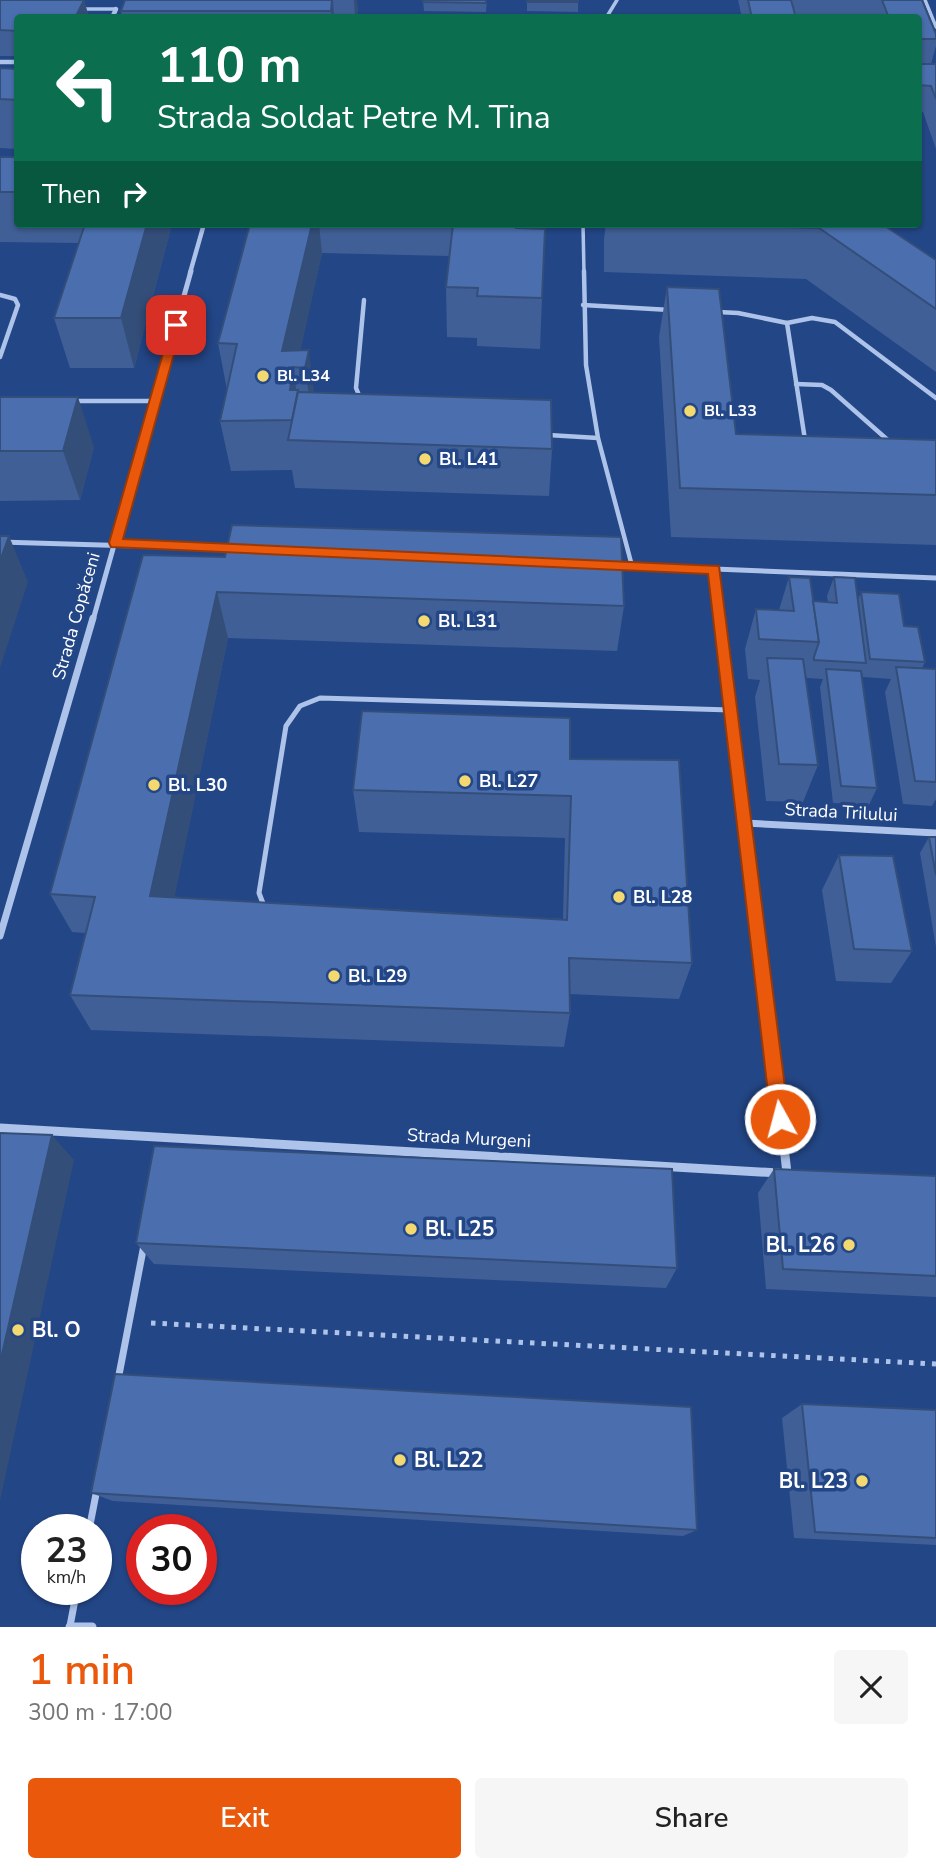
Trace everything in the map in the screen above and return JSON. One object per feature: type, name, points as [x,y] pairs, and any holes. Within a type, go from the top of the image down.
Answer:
[{"type":"street","points":[[114,14],[116,9]]},
{"type":"street","name":"Strada Copăceni","points":[[0,936],[115,543],[203,228]]},
{"type":"street","points":[[0,542],[115,543],[241,549]]},
{"type":"street","points":[[604,565],[936,578]]},
{"type":"street","points":[[715,569],[787,1173]]},
{"type":"street","name":"Strada Trilului","points":[[745,823],[936,833]]},
{"type":"street","name":"Strada Murgeni","points":[[0,1128],[800,1174]]},
{"type":"street","points":[[70,1626],[92,1627]]},
{"type":"lane","points":[[925,0],[936,27]]},
{"type":"lane","points":[[77,9],[116,9]]},
{"type":"lane","points":[[583,228],[586,365],[598,438],[632,566]]},
{"type":"lane","points":[[0,295],[15,299],[18,305],[0,357]]},
{"type":"lane","points":[[364,300],[356,388],[364,408]]},
{"type":"lane","points":[[583,305],[673,310]]},
{"type":"lane","points":[[712,312],[738,313],[787,323],[812,318],[835,322],[936,398]]},
{"type":"lane","points":[[787,323],[806,443]]},
{"type":"lane","points":[[796,384],[822,385],[831,390],[893,444]]},
{"type":"lane","points":[[65,401],[155,401]]},
{"type":"lane","points":[[545,435],[598,438]]},
{"type":"lane","points":[[272,910],[264,907],[259,893],[286,726],[300,706],[320,698],[731,710]]},
{"type":"lane","points":[[162,1149],[164,1136]]},
{"type":"lane","points":[[116,1387],[144,1242]]},
{"type":"lane","points":[[92,1514],[99,1478]]},
{"type":"lane","points":[[70,1626],[74,1605]]},
{"type":"path","points":[[129,1322],[936,1364]]},
{"type":"building","points":[[0,0],[84,0],[77,14],[14,14],[14,31],[0,30]]},
{"type":"building","points":[[125,0],[332,0],[331,11],[121,11]]},
{"type":"building","points":[[486,0],[486,3],[423,2]]},
{"type":"building","points":[[578,0],[578,2],[527,2]]},
{"type":"building","points":[[748,0],[791,0],[795,14],[751,14]]},
{"type":"building","points":[[882,0],[922,0],[936,39],[922,39],[922,14],[887,14]]},
{"type":"building","points":[[922,64],[936,64],[936,99],[931,86],[922,85]]},
{"type":"building","points":[[0,68],[14,69],[14,100],[0,99]]},
{"type":"building","points":[[0,157],[14,157],[14,192],[0,192]]},
{"type":"building","points":[[84,228],[146,228],[121,318],[54,318]]},
{"type":"building","points":[[249,228],[311,228],[282,351],[309,350],[305,368],[293,367],[290,390],[298,390],[292,420],[220,421],[237,344],[218,343]]},
{"type":"building","points":[[453,228],[545,229],[542,298],[477,296],[478,288],[446,287]]},
{"type":"building","points":[[819,228],[888,228],[936,260],[936,309]]},
{"type":"building","points":[[667,287],[719,289],[736,434],[936,440],[936,495],[680,488]]},
{"type":"building","points":[[298,392],[551,400],[552,449],[288,440]]},
{"type":"building","points":[[0,397],[78,397],[63,451],[0,451]]},
{"type":"building","points":[[232,525],[621,537],[624,606],[217,592],[150,896],[567,920],[571,796],[353,790],[362,711],[570,718],[570,759],[679,760],[692,963],[569,958],[570,1013],[70,995],[95,897],[50,894],[143,555],[225,557]]},
{"type":"building","points":[[0,536],[9,536],[0,561]]},
{"type":"building","points":[[789,577],[810,578],[819,642],[759,639],[756,609],[794,611]]},
{"type":"building","points":[[834,577],[855,578],[866,663],[814,660],[819,642],[813,601],[837,603]]},
{"type":"building","points":[[861,592],[899,594],[904,626],[918,627],[925,662],[870,659]]},
{"type":"building","points":[[767,658],[803,659],[818,765],[779,764]]},
{"type":"building","points":[[896,667],[936,669],[936,782],[915,781]]},
{"type":"building","points":[[826,669],[861,671],[877,788],[841,786]]},
{"type":"building","points":[[929,837],[936,837],[936,875]]},
{"type":"building","points":[[839,855],[893,856],[912,951],[854,949]]},
{"type":"building","points":[[0,1133],[52,1135],[0,1363]]},
{"type":"building","name":"Bl. L25","points":[[154,1146],[672,1169],[677,1268],[136,1243]]},
{"type":"building","name":"Bl. L26","points":[[774,1169],[936,1176],[936,1276],[783,1269]]},
{"type":"building","name":"Bl. L22","points":[[115,1374],[691,1407],[697,1530],[91,1493]]},
{"type":"building","name":"Bl. L23","points":[[802,1404],[936,1410],[936,1538],[815,1532]]},
{"type":"place","name":"Bl. L34","points":[[263,376]]},
{"type":"place","name":"Bl. L33","points":[[690,411]]},
{"type":"place","name":"Bl. L41","points":[[425,459]]},
{"type":"place","name":"Bl. L31","points":[[424,621]]},
{"type":"place","name":"Bl. L27","points":[[465,781]]},
{"type":"place","name":"Bl. L30","points":[[154,785]]},
{"type":"place","name":"Bl. L28","points":[[619,897]]},
{"type":"place","name":"Bl. L29","points":[[334,976]]},
{"type":"place","name":"Bl. L25","points":[[411,1229]]},
{"type":"place","name":"Bl. L26","points":[[849,1245]]},
{"type":"place","name":"Bl. O","points":[[18,1330]]},
{"type":"place","name":"Bl. L22","points":[[400,1460]]},
{"type":"place","name":"Bl. L23","points":[[862,1481]]},
{"type":"route","points":[[176,325],[115,543],[715,569],[780,1119]]}]
